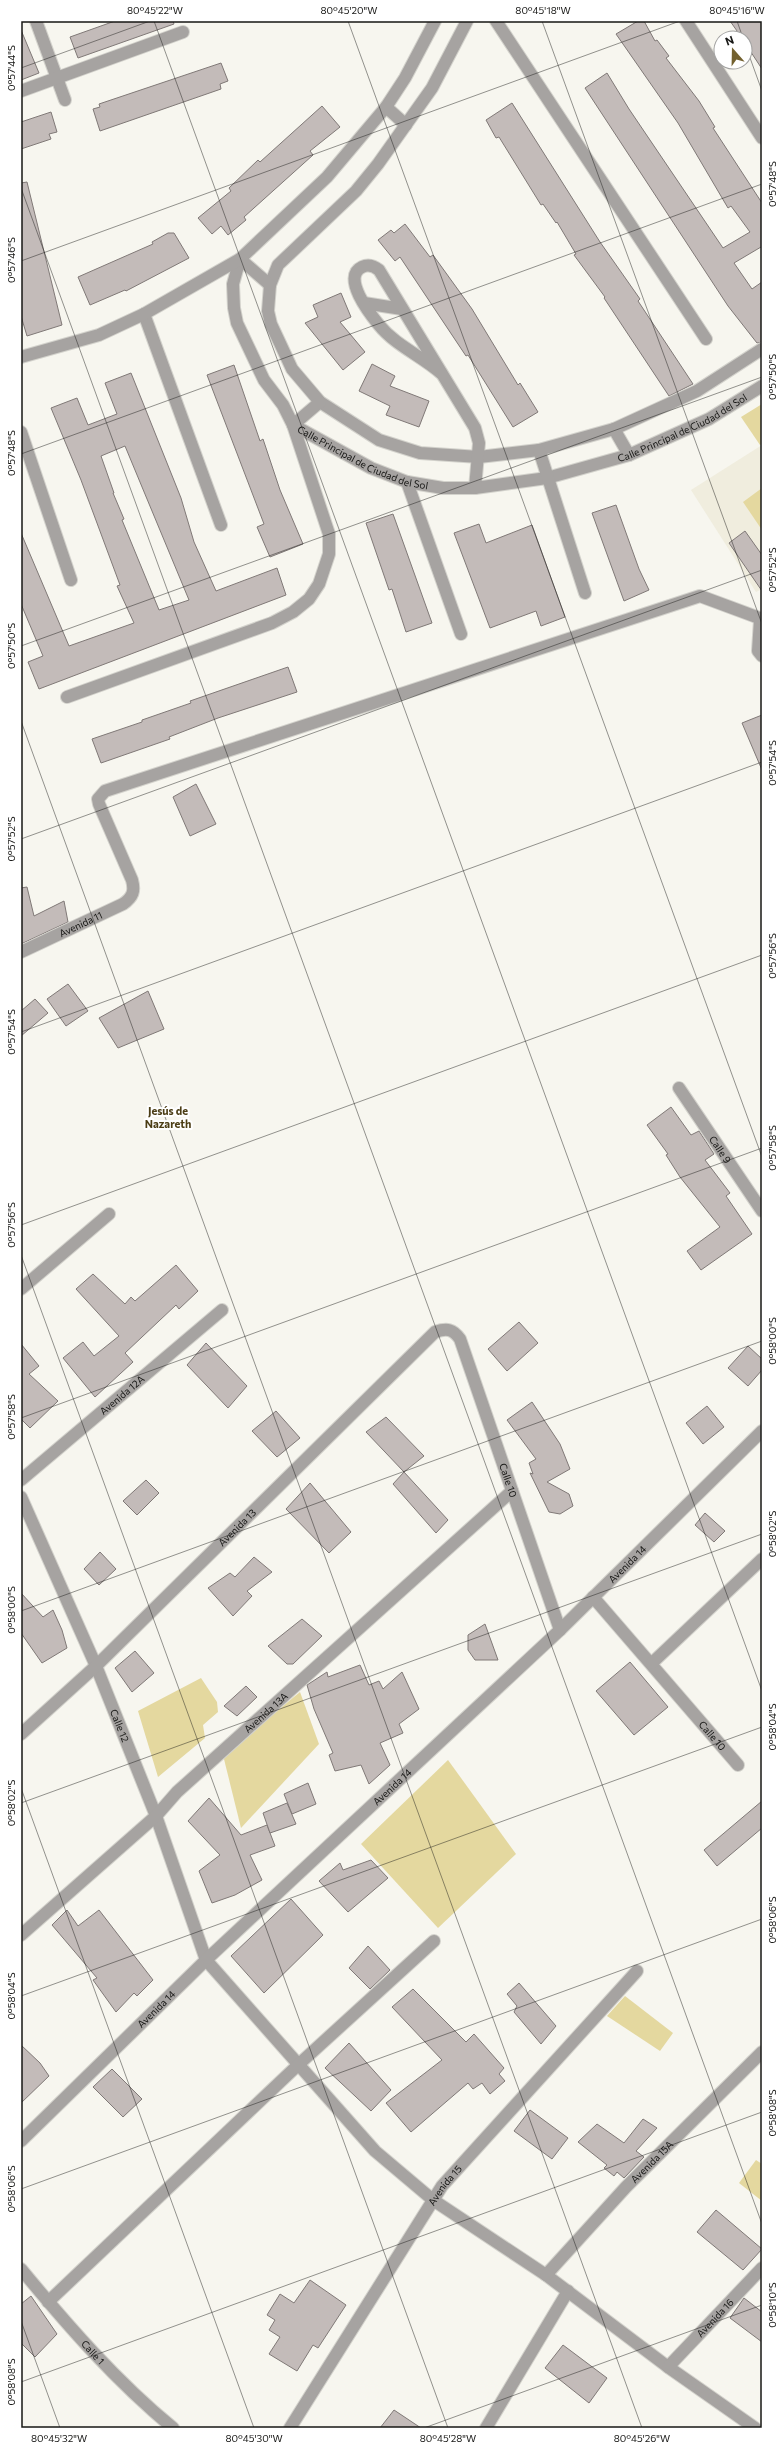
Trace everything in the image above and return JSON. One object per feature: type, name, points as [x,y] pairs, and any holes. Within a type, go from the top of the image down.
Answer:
[{"type":"street","points":[[36,21],[65,100]]},
{"type":"street","points":[[21,357],[99,335],[144,314],[240,259],[327,178],[386,107],[405,78],[435,21]]},
{"type":"street","name":"Calle Principal de Ciudad del Sol","points":[[467,21],[432,88],[406,125],[356,191],[278,265],[270,285],[268,311],[279,345],[292,368],[320,402],[379,440],[420,453],[479,457],[538,450],[614,429],[698,391],[762,349]]},
{"type":"street","points":[[496,21],[706,339]]},
{"type":"street","points":[[686,21],[762,138]]},
{"type":"street","points":[[21,91],[183,32]]},
{"type":"street","points":[[386,107],[406,125]]},
{"type":"street","points":[[240,259],[270,285]]},
{"type":"street","name":"Calle Principal de Ciudad del Sol","points":[[240,259],[233,284],[234,308],[237,323],[264,380],[283,405],[293,425],[371,468],[407,482],[443,488],[475,488],[547,478],[629,455],[709,419],[762,386]]},
{"type":"street","points":[[442,374],[429,362],[398,344],[379,326],[355,286],[354,277],[358,270],[369,266],[379,270],[476,428],[479,442],[479,457],[475,488]]},
{"type":"street","points":[[364,303],[402,309]]},
{"type":"street","points":[[144,314],[221,525]]},
{"type":"street","points":[[67,698],[272,623],[293,612],[309,599],[325,569],[329,534],[293,425],[320,402]]},
{"type":"street","points":[[614,429],[629,455]]},
{"type":"street","points":[[21,432],[71,580]]},
{"type":"street","points":[[538,450],[585,593]]},
{"type":"street","points":[[407,482],[461,634]]},
{"type":"street","name":"Avenida 11","points":[[21,952],[123,904],[131,898],[134,889],[99,804],[98,799],[105,791],[700,596],[761,619]]},
{"type":"street","points":[[761,619],[758,651],[762,656]]},
{"type":"street","name":"Calle 9","points":[[679,1088],[762,1210]]},
{"type":"street","points":[[21,1288],[109,1214]]},
{"type":"street","name":"Avenida 12A","points":[[21,1480],[222,1310]]},
{"type":"street","name":"Avenida 13","points":[[21,1734],[96,1666],[435,1332],[445,1328],[455,1331]]},
{"type":"street","name":"Calle 10","points":[[455,1331],[460,1339],[560,1630]]},
{"type":"street","name":"Avenida 14","points":[[21,2140],[206,1960],[560,1630],[762,1431]]},
{"type":"street","name":"Avenida 13A","points":[[21,1935],[156,1816],[177,1792],[512,1492]]},
{"type":"street","name":"Calle 12","points":[[21,1497],[96,1666],[156,1816],[206,1960]]},
{"type":"street","points":[[652,1663],[762,1559]]},
{"type":"street","name":"Calle 10","points":[[593,1597],[652,1663],[738,1765]]},
{"type":"street","points":[[48,2302],[298,2065],[434,1942]]},
{"type":"street","points":[[206,1960],[375,2151],[433,2200],[546,2275],[668,2367],[755,2428]]},
{"type":"street","name":"Avenida 15","points":[[290,2428],[442,2186],[637,1971]]},
{"type":"street","name":"Avenida 15A","points":[[546,2275],[626,2187],[762,2052]]},
{"type":"street","name":"Avenida 16","points":[[668,2367],[762,2268]]},
{"type":"street","name":"Calle 1","points":[[21,2269],[48,2302],[133,2395],[173,2428]]},
{"type":"street","points":[[486,2428],[568,2291]]},
{"type":"shaded area","points":[[762,404],[762,444],[760,445],[741,417]]},
{"type":"shaded area","points":[[762,445],[762,589],[756,592],[691,490]]},
{"type":"shaded area","points":[[762,488],[762,530],[743,502]]},
{"type":"shaded area","points":[[201,1678],[217,1702],[218,1712],[203,1725],[205,1738],[158,1777],[138,1711]]},
{"type":"shaded area","points":[[300,1692],[319,1744],[241,1828],[223,1755]]},
{"type":"shaded area","points":[[448,1760],[516,1854],[438,1928],[361,1844]]},
{"type":"shaded area","points":[[625,1996],[673,2033],[660,2051],[607,2016]]},
{"type":"shaded area","points":[[756,2160],[762,2164],[762,2201],[739,2183]]},
{"type":"building","points":[[115,21],[173,21],[174,24],[78,58],[70,37]]},
{"type":"building","points":[[638,21],[644,21],[655,41],[657,40],[669,56],[666,58],[699,101],[715,127],[713,128],[762,203],[762,249],[761,247],[734,263],[752,289],[762,282],[762,342],[757,343],[728,306],[585,88],[607,73],[629,109],[723,248],[750,232],[731,206],[728,208],[678,123],[616,34]]},
{"type":"building","points":[[730,21],[762,21],[762,69],[753,55],[753,30],[736,30]]},
{"type":"building","points":[[21,30],[39,73],[21,80]]},
{"type":"building","points":[[221,63],[228,81],[220,84],[221,89],[100,131],[93,109],[100,107],[99,104]]},
{"type":"building","points":[[512,103],[600,242],[640,299],[638,301],[693,384],[669,396],[604,298],[605,297],[574,255],[576,254],[557,222],[556,223],[543,204],[541,205],[499,137],[496,138],[486,120]]},
{"type":"building","points":[[322,106],[340,127],[310,151],[313,155],[244,217],[246,220],[228,235],[221,226],[212,234],[198,218],[231,191],[229,188],[258,160],[260,162]]},
{"type":"building","points":[[51,112],[57,132],[49,134],[51,139],[21,149],[21,122]]},
{"type":"building","points":[[27,182],[62,325],[27,336],[21,316],[21,183]]},
{"type":"building","points":[[405,224],[430,257],[433,255],[472,309],[518,385],[520,383],[538,412],[513,427],[468,355],[466,356],[400,257],[395,261],[378,240],[391,230],[394,233]]},
{"type":"building","points":[[168,233],[174,233],[189,258],[126,291],[125,290],[90,305],[78,277],[153,244],[152,242]]},
{"type":"building","points":[[341,293],[351,317],[340,322],[365,352],[343,370],[305,323],[318,317],[313,305]]},
{"type":"building","points":[[372,364],[395,376],[390,386],[429,401],[419,427],[386,415],[390,406],[359,391]]},
{"type":"building","points":[[234,365],[260,441],[263,439],[280,490],[303,544],[270,557],[257,527],[264,524],[207,375]]},
{"type":"building","points":[[131,373],[181,498],[194,542],[216,591],[277,568],[286,595],[39,689],[28,662],[43,656],[21,604],[21,533],[69,646],[134,623],[117,586],[120,585],[81,480],[51,408],[77,398],[88,425],[117,414],[105,383]],"holes":[[[125,446],[189,600],[159,610],[122,520],[124,519],[113,493],[101,456]]]},
{"type":"building","points":[[616,505],[639,569],[649,590],[624,601],[592,513]]},
{"type":"building","points":[[393,514],[432,623],[406,632],[392,589],[389,590],[366,523]]},
{"type":"building","points":[[479,524],[486,543],[532,525],[565,617],[541,626],[536,611],[490,628],[454,533]]},
{"type":"building","points":[[745,531],[762,555],[762,591],[729,543]]},
{"type":"building","points":[[288,667],[297,692],[218,718],[169,737],[170,739],[101,763],[92,739],[191,703],[190,701]]},
{"type":"building","points":[[762,715],[762,770],[742,723]]},
{"type":"building","points":[[196,784],[216,824],[190,836],[173,797]]},
{"type":"building","points":[[27,887],[34,916],[64,901],[68,922],[21,944],[21,888]]},
{"type":"building","points":[[68,984],[88,1011],[66,1026],[47,999]]},
{"type":"building","points":[[148,991],[164,1029],[118,1048],[99,1018]]},
{"type":"building","points":[[35,999],[48,1013],[21,1036],[21,1011]]},
{"type":"building","points":[[671,1107],[691,1135],[699,1131],[714,1154],[705,1160],[730,1193],[726,1196],[752,1234],[701,1270],[687,1251],[720,1227],[680,1177],[666,1155],[668,1154],[647,1125]]},
{"type":"building","points":[[176,1265],[198,1291],[179,1309],[176,1305],[125,1353],[133,1362],[95,1397],[63,1358],[83,1342],[94,1356],[119,1336],[76,1289],[93,1274],[125,1304],[131,1297],[135,1301]]},
{"type":"building","points":[[519,1322],[538,1343],[507,1371],[488,1349]]},
{"type":"building","points":[[206,1343],[247,1386],[228,1408],[187,1365]]},
{"type":"building","points":[[21,1344],[39,1366],[29,1374],[58,1401],[30,1428],[21,1419]]},
{"type":"building","points":[[748,1346],[762,1359],[762,1370],[748,1386],[728,1368]]},
{"type":"building","points":[[532,1402],[560,1444],[570,1469],[547,1482],[569,1494],[573,1506],[560,1514],[549,1512],[530,1473],[533,1474],[529,1463],[536,1459],[507,1420]]},
{"type":"building","points":[[707,1406],[724,1427],[703,1444],[686,1423]]},
{"type":"building","points":[[276,1411],[300,1438],[277,1457],[252,1431]]},
{"type":"building","points":[[386,1417],[424,1456],[404,1472],[366,1432]]},
{"type":"building","points":[[404,1472],[448,1520],[436,1533],[393,1484]]},
{"type":"building","points":[[146,1480],[159,1493],[137,1515],[123,1501]]},
{"type":"building","points":[[310,1483],[351,1532],[329,1553],[286,1509]]},
{"type":"building","points":[[705,1513],[725,1531],[714,1542],[695,1525]]},
{"type":"building","points":[[100,1552],[116,1569],[99,1585],[84,1569]]},
{"type":"building","points":[[254,1557],[272,1572],[247,1591],[252,1596],[233,1616],[208,1588],[230,1573],[235,1577]]},
{"type":"building","points":[[21,1593],[43,1617],[53,1610],[62,1630],[67,1648],[42,1663],[21,1633]]},
{"type":"building","points":[[302,1619],[322,1636],[293,1664],[287,1664],[268,1646]]},
{"type":"building","points":[[485,1624],[498,1660],[475,1660],[468,1650],[468,1635]]},
{"type":"building","points":[[135,1651],[154,1673],[132,1692],[115,1668]]},
{"type":"building","points":[[630,1662],[668,1707],[634,1735],[596,1691]]},
{"type":"building","points":[[360,1665],[369,1685],[379,1681],[383,1689],[402,1672],[419,1709],[399,1724],[403,1733],[380,1743],[390,1765],[369,1784],[361,1765],[335,1771],[329,1755],[333,1753],[314,1709],[307,1685],[327,1672],[328,1677]]},
{"type":"building","points":[[246,1686],[257,1697],[237,1716],[224,1706]]},
{"type":"building","points":[[308,1783],[316,1804],[292,1814],[284,1794]]},
{"type":"building","points":[[209,1798],[241,1835],[267,1825],[275,1846],[250,1855],[262,1880],[235,1895],[212,1903],[199,1871],[220,1855],[188,1821]]},
{"type":"building","points":[[762,1801],[762,1828],[717,1866],[704,1850]]},
{"type":"building","points":[[287,1803],[296,1824],[270,1833],[263,1813]]},
{"type":"building","points":[[371,1860],[388,1878],[348,1912],[319,1881],[340,1863],[343,1870]]},
{"type":"building","points":[[291,1899],[323,1935],[264,1993],[231,1956]]},
{"type":"building","points":[[67,1910],[78,1926],[99,1910],[153,1980],[137,1996],[134,1993],[116,2012],[93,1980],[97,1978],[52,1925]]},
{"type":"building","points":[[368,1946],[390,1970],[370,1989],[349,1968]]},
{"type":"building","points":[[519,1983],[556,2026],[541,2044],[514,2012],[517,2006],[507,1994]]},
{"type":"building","points":[[413,1989],[466,2042],[474,2034],[504,2068],[499,2074],[505,2081],[490,2094],[482,2083],[473,2089],[468,2083],[411,2132],[386,2103],[442,2060],[392,2007]]},
{"type":"building","points":[[349,2043],[391,2090],[371,2111],[325,2068]]},
{"type":"building","points":[[21,2045],[40,2063],[49,2076],[21,2103]]},
{"type":"building","points":[[112,2069],[142,2099],[123,2117],[93,2087]]},
{"type":"building","points":[[530,2110],[568,2138],[552,2159],[514,2131]]},
{"type":"building","points":[[643,2119],[657,2128],[636,2151],[644,2157],[624,2178],[617,2172],[614,2176],[604,2168],[607,2165],[578,2142],[597,2124],[624,2143]]},
{"type":"building","points":[[716,2210],[762,2249],[743,2270],[697,2232]]},
{"type":"building","points":[[310,2280],[346,2305],[318,2348],[313,2345],[297,2371],[269,2354],[280,2337],[269,2330],[275,2320],[267,2315],[280,2294],[294,2303]]},
{"type":"building","points":[[31,2296],[57,2334],[35,2357],[21,2343],[21,2304]]},
{"type":"building","points":[[744,2298],[762,2312],[762,2342],[730,2318]]},
{"type":"building","points":[[563,2345],[607,2378],[589,2403],[545,2368]]},
{"type":"building","points":[[394,2410],[421,2428],[380,2428]]},
{"type":"district","name":"Jesús de Nazareth","points":[[168,1117]]}]
